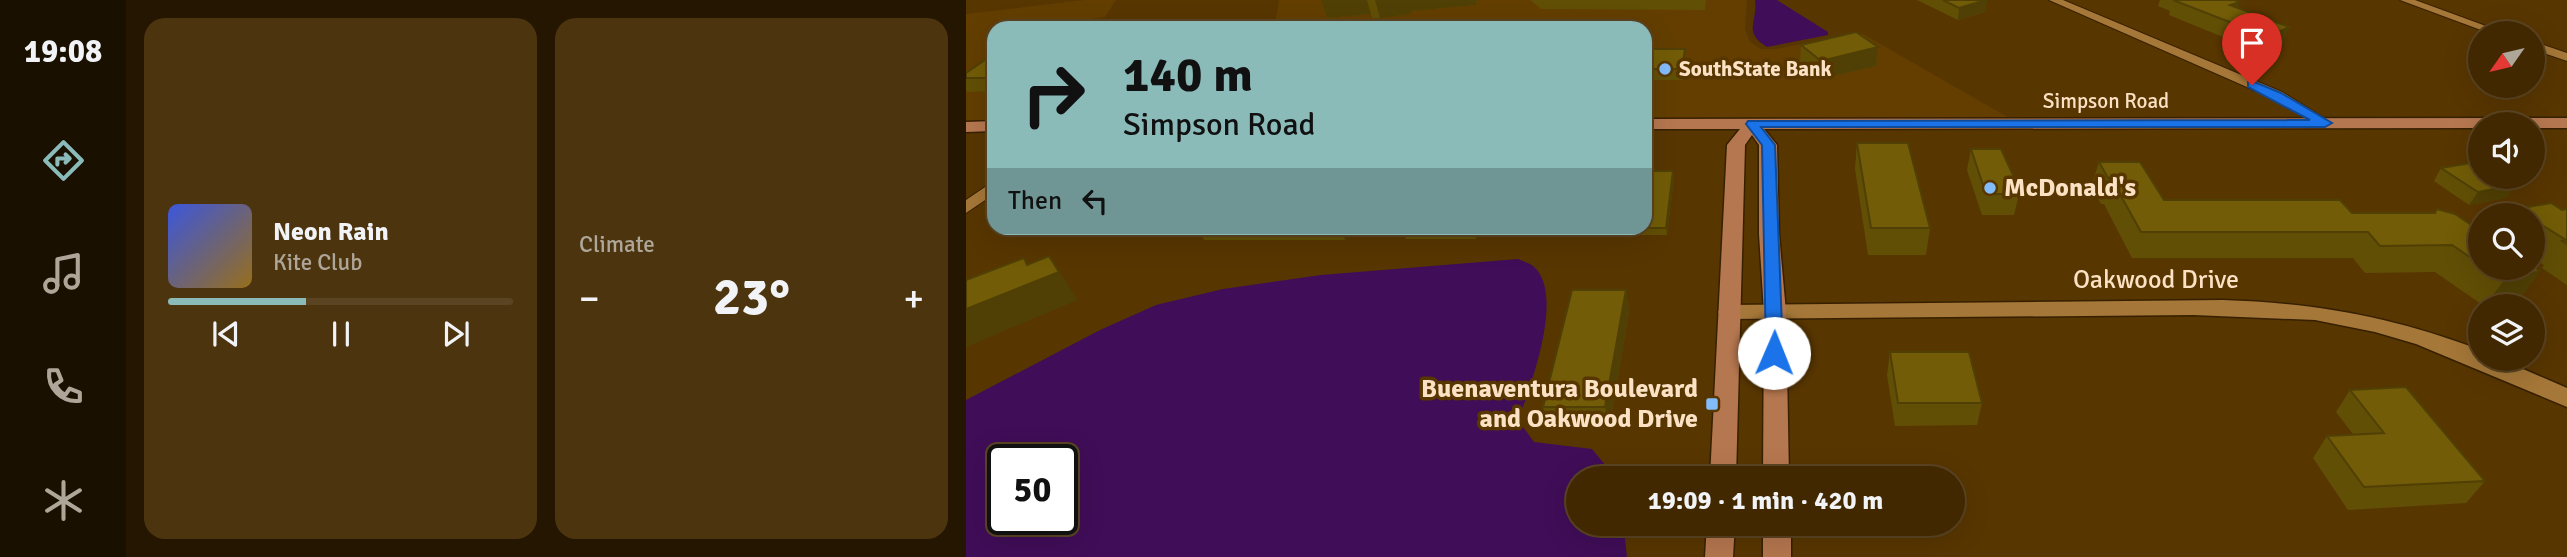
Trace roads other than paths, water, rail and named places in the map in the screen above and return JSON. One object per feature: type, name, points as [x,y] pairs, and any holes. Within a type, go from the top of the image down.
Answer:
[{"type":"main road","name":"Simpson Road","points":[[1652,124],[2567,123]]},
{"type":"main road","points":[[1723,466],[1736,145],[1752,124],[1768,145],[1769,234],[1775,312],[1776,466]]},
{"type":"main road","points":[[966,127],[987,126]]},
{"type":"main road","points":[[1719,557],[1720,536]]},
{"type":"main road","points":[[1777,536],[1777,557]]},
{"type":"street","points":[[2054,0],[2277,95],[2325,123]]},
{"type":"street","points":[[2405,0],[2468,22]]},
{"type":"street","points":[[2545,49],[2567,57]]},
{"type":"street","points":[[966,208],[987,192]]},
{"type":"street","name":"Oakwood Drive","points":[[1729,312],[2118,308],[2248,308],[2301,312],[2374,323],[2459,350],[2567,398]]},
{"type":"place","name":"SouthState Bank","points":[[1665,69]]},
{"type":"place","name":"McDonald's","points":[[1990,188]]},
{"type":"place","name":"Buenaventura Boulevard and Oakwood Drive","points":[[1712,404]]}]
